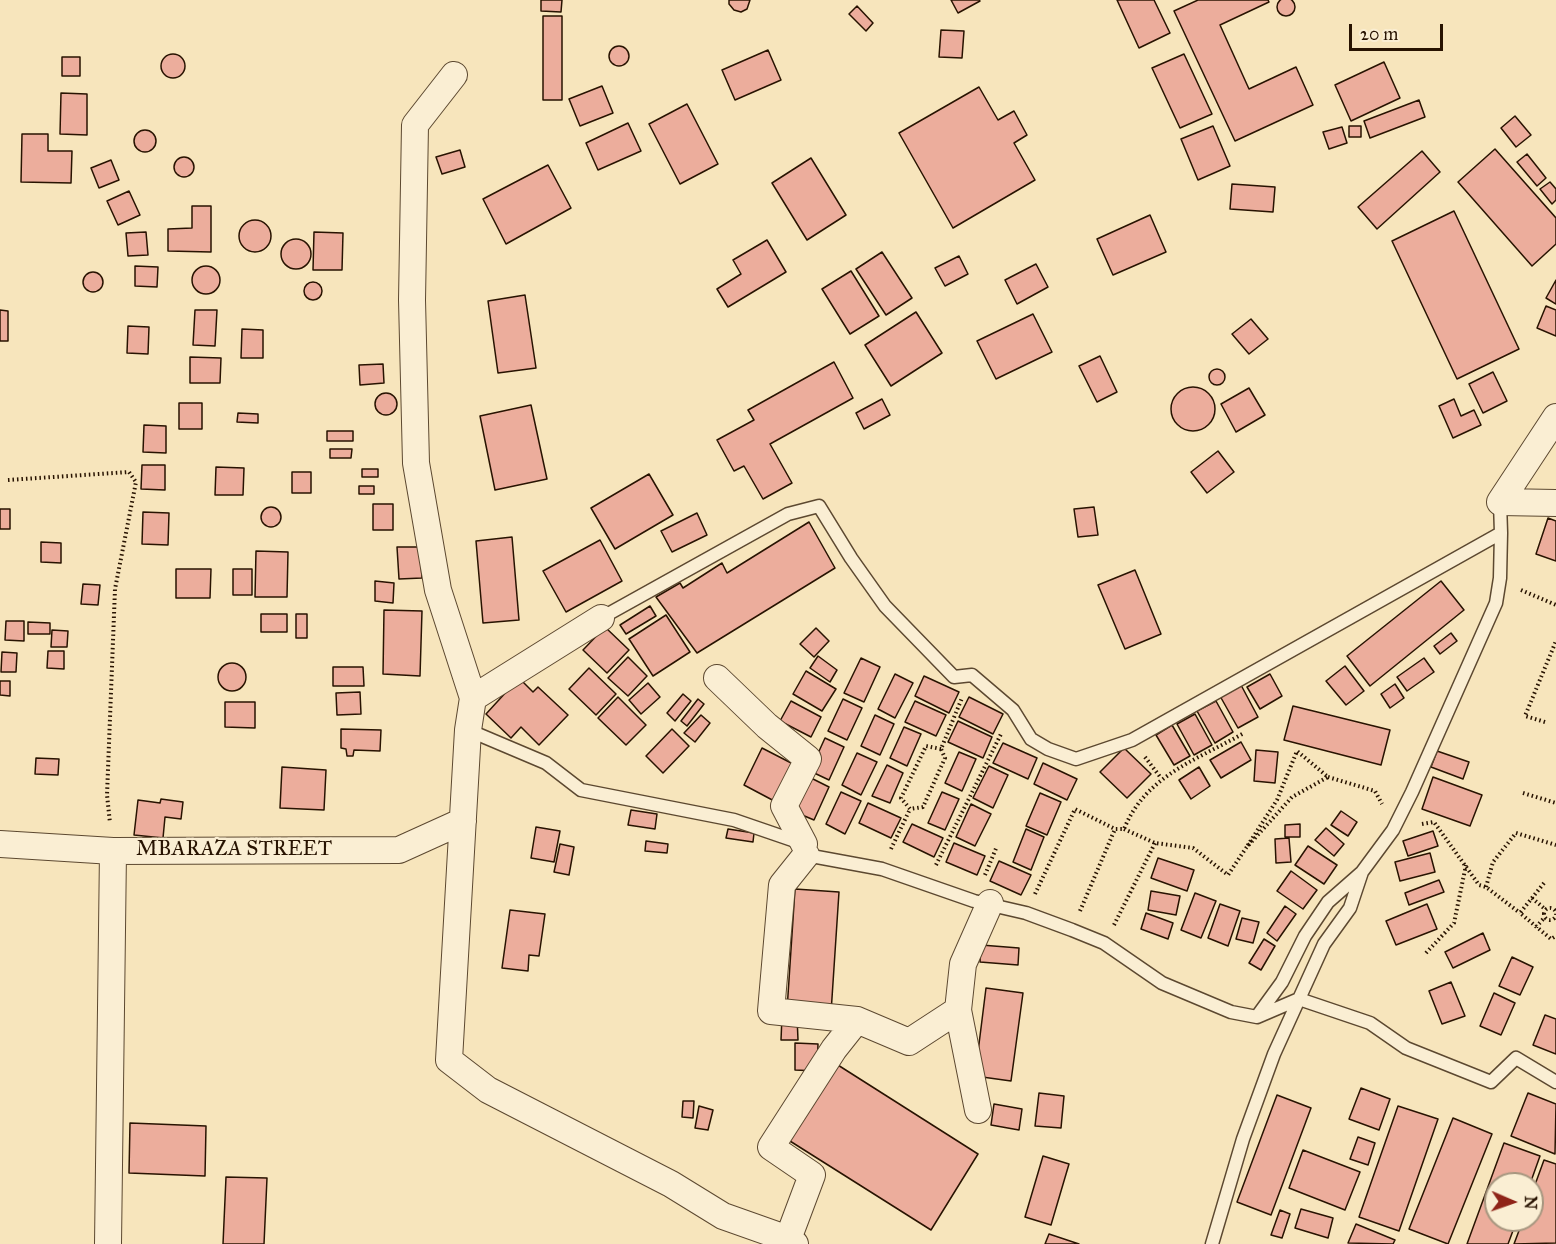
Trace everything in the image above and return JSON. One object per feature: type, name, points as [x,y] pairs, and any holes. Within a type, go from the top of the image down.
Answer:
[{"type":"street","points":[[454,75],[415,125],[412,300],[416,463],[438,590],[473,698],[468,730],[449,1060],[488,1090],[671,1184],[723,1216],[792,1241],[812,1175],[771,1147],[834,1049],[857,1020]]},
{"type":"street","points":[[1500,502],[1556,417]]},
{"type":"street","points":[[1500,502],[1556,503]]},
{"type":"street","points":[[473,698],[601,618]]},
{"type":"street","points":[[717,678],[767,726],[807,759],[784,806],[805,850],[782,885],[771,1011],[857,1020],[909,1042],[958,1011]]},
{"type":"street","name":"MBARAZA STREET","points":[[0,844],[113,851],[399,850],[463,821]]},
{"type":"street","points":[[108,1244],[113,851]]},
{"type":"street","points":[[978,1110],[958,1011],[963,964],[990,903]]},
{"type":"lane","points":[[1257,1017],[1282,982],[1305,936],[1328,902],[1362,872],[1393,831],[1496,603],[1500,578],[1500,502]]},
{"type":"lane","points":[[601,618],[788,514],[819,506],[851,558],[885,606],[954,678],[972,675],[1013,710],[1031,739],[1048,749],[1076,759],[1132,740],[1501,532]]},
{"type":"lane","points":[[468,730],[546,764],[581,789],[734,820],[805,850],[927,882],[974,901],[1026,913],[1072,930],[1104,943],[1162,983],[1231,1012],[1257,1017],[1299,999],[1370,1023],[1406,1048],[1491,1082],[1516,1058],[1556,1082]]},
{"type":"lane","points":[[1212,1244],[1255,1105],[1324,944],[1350,908],[1362,872]]},
{"type":"path","points":[[8,480],[129,472],[136,482],[115,589],[107,795],[113,851]]},
{"type":"path","points":[[1500,578],[1516,588],[1556,605]]},
{"type":"path","points":[[1545,722],[1526,716],[1556,641]]},
{"type":"path","points":[[910,809],[922,807],[945,758],[941,749],[972,675]]},
{"type":"path","points":[[927,882],[1013,710]]},
{"type":"path","points":[[1124,828],[1133,808],[1161,778],[1244,733]]},
{"type":"path","points":[[910,809],[901,798],[926,746],[941,749]]},
{"type":"path","points":[[1026,913],[1075,809],[1115,829],[1124,828],[1155,843],[1193,848],[1228,875],[1277,800],[1297,751],[1328,777],[1375,791],[1393,831],[1434,822],[1479,885],[1486,887],[1551,939],[1556,936]]},
{"type":"path","points":[[1246,848],[1292,797],[1328,777]]},
{"type":"path","points":[[1523,793],[1556,803]]},
{"type":"path","points":[[882,869],[910,809]]},
{"type":"path","points":[[1072,930],[1115,829]]},
{"type":"path","points":[[1486,887],[1493,862],[1516,833],[1556,845]]},
{"type":"path","points":[[1104,943],[1155,843]]},
{"type":"path","points":[[1426,953],[1454,923],[1466,864]]},
{"type":"path","points":[[1520,913],[1544,883]]},
{"type":"path","points":[[1532,898],[1545,910],[1545,917],[1536,927]]},
{"type":"path","points":[[1545,910],[1555,909],[1555,919],[1549,920],[1545,917]]},
{"type":"building","points":[[1282,-2],[1290,-2],[1295,3],[1293,14],[1282,16],[1277,11],[1277,3]]},
{"type":"building","points":[[541,0],[562,0],[561,12],[541,11]]},
{"type":"building","points":[[729,0],[750,0],[747,9],[741,12],[734,10],[729,4]]},
{"type":"building","points":[[951,0],[979,0],[980,1],[958,13]]},
{"type":"building","points":[[1117,0],[1154,0],[1170,33],[1139,48]]},
{"type":"building","points":[[1198,0],[1268,0],[1269,2],[1220,25],[1249,89],[1296,67],[1313,105],[1235,141],[1174,11]]},
{"type":"building","points":[[857,6],[873,23],[866,31],[849,14]]},
{"type":"building","points":[[543,16],[562,16],[562,100],[543,100]]},
{"type":"building","points":[[941,30],[964,31],[962,58],[939,57]]},
{"type":"building","points":[[619,46],[626,49],[629,56],[626,63],[619,66],[612,63],[609,56],[612,49]]},
{"type":"building","points":[[768,50],[781,80],[735,100],[722,70]]},
{"type":"building","points":[[173,54],[181,58],[185,66],[181,74],[173,78],[165,74],[161,66],[165,58]]},
{"type":"building","points":[[1184,54],[1212,114],[1180,128],[1152,68]]},
{"type":"building","points":[[62,57],[80,57],[80,76],[62,76]]},
{"type":"building","points":[[1384,62],[1400,98],[1351,121],[1335,85]]},
{"type":"building","points":[[602,86],[613,113],[580,126],[569,99]]},
{"type":"building","points":[[979,87],[998,120],[1014,111],[1027,135],[1014,143],[1035,180],[953,228],[899,133]]},
{"type":"building","points":[[61,93],[87,94],[87,135],[60,134]]},
{"type":"building","points":[[1419,100],[1425,117],[1370,138],[1364,121]]},
{"type":"building","points":[[687,104],[718,164],[680,184],[649,124]]},
{"type":"building","points":[[1515,116],[1531,135],[1516,147],[1501,128]]},
{"type":"building","points":[[628,123],[641,151],[598,170],[586,143]]},
{"type":"building","points":[[1213,126],[1230,166],[1198,180],[1181,139]]},
{"type":"building","points":[[1349,126],[1361,126],[1361,137],[1349,137]]},
{"type":"building","points":[[1342,127],[1347,143],[1329,149],[1323,132]]},
{"type":"building","points":[[145,130],[155,137],[156,141],[149,151],[145,152],[135,145],[134,141],[141,131]]},
{"type":"building","points":[[22,134],[48,134],[48,151],[72,151],[71,183],[21,182]]},
{"type":"building","points":[[1495,149],[1556,218],[1556,244],[1532,266],[1458,182]]},
{"type":"building","points":[[460,150],[465,167],[442,174],[436,157]]},
{"type":"building","points":[[1422,151],[1440,172],[1377,229],[1358,207]]},
{"type":"building","points":[[1527,154],[1546,178],[1537,186],[1517,162]]},
{"type":"building","points":[[180,157],[188,157],[194,163],[194,171],[188,177],[180,177],[174,171],[174,163]]},
{"type":"building","points":[[811,158],[846,215],[807,240],[772,183]]},
{"type":"building","points":[[111,160],[119,180],[99,188],[91,168]]},
{"type":"building","points":[[548,165],[571,208],[506,244],[483,199]]},
{"type":"building","points":[[1550,182],[1556,189],[1556,200],[1552,204],[1540,189]]},
{"type":"building","points":[[1232,184],[1275,187],[1273,212],[1230,209]]},
{"type":"building","points":[[129,191],[140,215],[118,225],[107,201]]},
{"type":"building","points":[[192,206],[211,206],[211,252],[168,251],[168,229],[192,228]]},
{"type":"building","points":[[1454,211],[1519,349],[1457,379],[1392,241]]},
{"type":"building","points":[[1150,215],[1166,252],[1113,275],[1097,239]]},
{"type":"building","points":[[255,220],[266,225],[271,236],[266,247],[255,252],[244,247],[239,236],[244,225]]},
{"type":"building","points":[[146,232],[148,255],[128,256],[126,233]]},
{"type":"building","points":[[314,232],[343,233],[342,270],[313,270]]},
{"type":"building","points":[[296,239],[302,240],[310,248],[310,260],[302,268],[296,269],[290,268],[282,260],[281,254],[282,248],[290,240]]},
{"type":"building","points":[[767,240],[786,272],[728,307],[717,289],[741,274],[733,260]]},
{"type":"building","points":[[882,252],[912,298],[886,315],[856,269]]},
{"type":"building","points":[[959,256],[968,274],[945,286],[935,268]]},
{"type":"building","points":[[1036,264],[1048,287],[1017,304],[1005,280]]},
{"type":"building","points":[[135,266],[158,267],[157,287],[135,286]]},
{"type":"building","points":[[206,266],[216,270],[220,280],[216,290],[206,294],[196,290],[192,280],[196,270]]},
{"type":"building","points":[[851,271],[879,316],[850,334],[822,289]]},
{"type":"building","points":[[93,272],[100,275],[103,282],[100,289],[93,292],[86,289],[83,282],[86,275]]},
{"type":"building","points":[[1556,280],[1556,304],[1546,298]]},
{"type":"building","points":[[313,282],[319,285],[322,291],[319,297],[313,300],[307,297],[304,291],[307,285]]},
{"type":"building","points":[[525,295],[536,368],[498,373],[488,301]]},
{"type":"building","points":[[1546,306],[1556,310],[1556,336],[1537,328]]},
{"type":"building","points":[[0,310],[8,311],[8,341],[0,341]]},
{"type":"building","points":[[195,310],[217,310],[215,346],[193,345]]},
{"type":"building","points":[[916,312],[942,353],[891,386],[865,345]]},
{"type":"building","points":[[1033,314],[1052,352],[996,379],[977,341]]},
{"type":"building","points":[[1251,319],[1268,339],[1249,354],[1232,334]]},
{"type":"building","points":[[128,326],[149,327],[148,354],[127,353]]},
{"type":"building","points":[[242,329],[263,330],[263,358],[241,358]]},
{"type":"building","points":[[1100,356],[1117,392],[1097,402],[1079,366]]},
{"type":"building","points":[[190,357],[221,358],[220,383],[190,383]]},
{"type":"building","points":[[834,362],[853,398],[770,444],[792,483],[763,499],[744,466],[734,471],[717,440],[754,420],[748,410]]},
{"type":"building","points":[[383,364],[384,383],[360,385],[359,365]]},
{"type":"building","points":[[1217,369],[1225,377],[1217,385],[1209,377]]},
{"type":"building","points":[[1493,372],[1507,401],[1483,413],[1469,384]]},
{"type":"building","points":[[1193,387],[1208,394],[1215,409],[1208,424],[1193,431],[1178,424],[1171,409],[1178,394]]},
{"type":"building","points":[[1249,388],[1265,415],[1236,432],[1221,404]]},
{"type":"building","points":[[386,393],[394,396],[397,404],[394,412],[386,415],[378,412],[375,404],[378,396]]},
{"type":"building","points":[[882,399],[890,415],[864,429],[856,413]]},
{"type":"building","points":[[1454,399],[1461,416],[1474,410],[1481,425],[1453,438],[1439,406]]},
{"type":"building","points":[[179,403],[202,403],[202,429],[179,429]]},
{"type":"building","points":[[531,405],[547,479],[495,490],[480,416]]},
{"type":"building","points":[[238,413],[258,414],[258,423],[237,422]]},
{"type":"building","points":[[144,425],[166,426],[166,453],[143,452]]},
{"type":"building","points":[[327,431],[353,431],[353,441],[327,441]]},
{"type":"building","points":[[330,449],[352,449],[351,458],[330,458]]},
{"type":"building","points":[[1218,451],[1234,472],[1207,493],[1191,472]]},
{"type":"building","points":[[142,465],[165,465],[165,490],[141,489]]},
{"type":"building","points":[[216,467],[244,468],[243,495],[215,495]]},
{"type":"building","points":[[362,469],[378,469],[378,477],[362,477]]},
{"type":"building","points":[[292,472],[311,472],[311,493],[292,493]]},
{"type":"building","points":[[649,474],[673,515],[615,549],[591,508]]},
{"type":"building","points":[[359,486],[374,486],[374,494],[359,494]]},
{"type":"building","points":[[373,504],[393,504],[393,530],[373,530]]},
{"type":"building","points":[[271,507],[278,510],[281,517],[278,524],[271,527],[264,524],[261,517],[264,510]]},
{"type":"building","points":[[1094,507],[1098,535],[1078,537],[1074,509]]},
{"type":"building","points":[[0,509],[10,509],[10,529],[0,529]]},
{"type":"building","points":[[143,512],[169,513],[168,545],[142,544]]},
{"type":"building","points":[[697,513],[707,535],[672,552],[661,531]]},
{"type":"building","points":[[1548,518],[1556,521],[1556,561],[1536,554]]},
{"type":"building","points":[[809,522],[835,568],[697,653],[656,597],[680,583],[683,588],[722,563],[727,573]]},
{"type":"building","points":[[512,537],[519,620],[483,623],[476,541]]},
{"type":"building","points":[[600,540],[622,581],[566,612],[543,571]]},
{"type":"building","points":[[41,542],[61,543],[61,563],[41,562]]},
{"type":"building","points":[[397,547],[420,547],[422,578],[399,579]]},
{"type":"building","points":[[256,551],[288,552],[287,597],[255,597]]},
{"type":"building","points":[[176,569],[211,569],[210,598],[176,598]]},
{"type":"building","points":[[233,569],[252,569],[252,595],[233,595]]},
{"type":"building","points":[[1135,570],[1161,634],[1125,649],[1098,585]]},
{"type":"building","points":[[375,581],[394,583],[393,603],[375,601]]},
{"type":"building","points":[[1441,581],[1464,610],[1370,686],[1347,656]]},
{"type":"building","points":[[83,584],[100,585],[98,605],[81,604]]},
{"type":"building","points":[[650,606],[656,616],[626,634],[620,625]]},
{"type":"building","points":[[384,610],[422,611],[420,676],[383,674]]},
{"type":"building","points":[[261,614],[287,614],[287,632],[261,632]]},
{"type":"building","points":[[296,614],[307,614],[307,638],[296,638]]},
{"type":"building","points":[[666,615],[690,652],[653,676],[629,639]]},
{"type":"building","points":[[6,621],[24,621],[24,641],[5,640]]},
{"type":"building","points":[[28,622],[50,623],[50,634],[28,634]]},
{"type":"building","points":[[605,627],[629,650],[607,673],[583,650]]},
{"type":"building","points":[[816,628],[829,641],[814,657],[800,644]]},
{"type":"building","points":[[52,630],[68,631],[67,647],[51,647]]},
{"type":"building","points":[[1451,633],[1457,641],[1440,654],[1434,646]]},
{"type":"building","points":[[48,651],[64,651],[64,669],[47,668]]},
{"type":"building","points":[[2,652],[17,653],[16,672],[1,672]]},
{"type":"building","points":[[818,656],[837,670],[830,682],[810,668]]},
{"type":"building","points":[[628,657],[647,676],[628,696],[608,678]]},
{"type":"building","points":[[861,658],[880,667],[864,702],[844,693]]},
{"type":"building","points":[[1424,658],[1434,672],[1407,691],[1397,677]]},
{"type":"building","points":[[232,663],[242,667],[246,677],[242,687],[232,691],[222,687],[218,677],[222,667]]},
{"type":"building","points":[[1345,666],[1364,691],[1346,705],[1326,681]]},
{"type":"building","points":[[333,667],[363,667],[364,686],[333,686]]},
{"type":"building","points":[[589,668],[616,694],[596,715],[569,689]]},
{"type":"building","points":[[806,671],[836,689],[822,711],[793,694]]},
{"type":"building","points":[[895,674],[913,683],[895,718],[878,709]]},
{"type":"building","points":[[1270,674],[1282,696],[1260,709],[1247,687]]},
{"type":"building","points":[[924,676],[959,692],[949,713],[915,696]]},
{"type":"building","points":[[519,678],[533,692],[538,687],[568,715],[539,745],[521,727],[511,738],[486,714]]},
{"type":"building","points":[[0,681],[10,681],[10,696],[0,695]]},
{"type":"building","points":[[648,683],[660,697],[641,714],[629,700]]},
{"type":"building","points":[[1395,684],[1404,698],[1390,708],[1381,694]]},
{"type":"building","points":[[1241,685],[1258,717],[1238,728],[1220,696]]},
{"type":"building","points":[[360,692],[361,714],[337,715],[336,693]]},
{"type":"building","points":[[683,694],[691,701],[675,721],[667,713]]},
{"type":"building","points":[[618,697],[646,725],[626,745],[598,718]]},
{"type":"building","points":[[969,697],[1003,714],[993,734],[959,717]]},
{"type":"building","points":[[698,699],[704,704],[687,726],[681,721]]},
{"type":"building","points":[[843,699],[862,708],[847,740],[828,731]]},
{"type":"building","points":[[791,701],[821,717],[811,737],[780,721]]},
{"type":"building","points":[[915,701],[946,715],[936,736],[905,722]]},
{"type":"building","points":[[1216,701],[1233,732],[1215,743],[1197,711]]},
{"type":"building","points":[[225,702],[255,702],[255,728],[225,727]]},
{"type":"building","points":[[1293,706],[1390,730],[1381,765],[1284,740]]},
{"type":"building","points":[[1195,714],[1212,745],[1194,755],[1177,724]]},
{"type":"building","points":[[701,715],[710,723],[695,742],[684,733]]},
{"type":"building","points":[[875,715],[894,724],[880,755],[861,746]]},
{"type":"building","points":[[958,721],[992,737],[983,758],[948,742]]},
{"type":"building","points":[[1172,725],[1190,756],[1174,765],[1156,735]]},
{"type":"building","points":[[904,727],[921,734],[907,766],[890,758]]},
{"type":"building","points":[[341,729],[381,730],[380,751],[354,750],[353,756],[347,756],[346,749],[341,748]]},
{"type":"building","points":[[672,729],[689,746],[663,773],[646,756]]},
{"type":"building","points":[[825,738],[844,747],[829,780],[810,771]]},
{"type":"building","points":[[1241,742],[1251,760],[1221,778],[1210,760]]},
{"type":"building","points":[[1003,743],[1037,758],[1028,779],[993,763]]},
{"type":"building","points":[[762,748],[797,766],[778,803],[744,785]]},
{"type":"building","points":[[1124,748],[1151,774],[1127,798],[1100,772]]},
{"type":"building","points":[[1256,750],[1278,752],[1275,783],[1254,781]]},
{"type":"building","points":[[1437,751],[1469,762],[1463,779],[1431,767]]},
{"type":"building","points":[[959,752],[976,759],[962,791],[945,783]]},
{"type":"building","points":[[857,753],[877,762],[861,795],[842,785]]},
{"type":"building","points":[[36,758],[59,759],[58,775],[35,774]]},
{"type":"building","points":[[1043,763],[1077,779],[1067,800],[1034,784]]},
{"type":"building","points":[[887,765],[903,773],[890,803],[872,796]]},
{"type":"building","points":[[989,766],[1008,775],[993,808],[973,798]]},
{"type":"building","points":[[282,767],[326,770],[324,810],[280,808]]},
{"type":"building","points":[[1199,767],[1210,786],[1191,799],[1179,780]]},
{"type":"building","points":[[1433,777],[1482,795],[1470,826],[1422,809]]},
{"type":"building","points":[[811,778],[829,787],[814,820],[795,812]]},
{"type":"building","points":[[841,792],[861,801],[845,834],[826,824]]},
{"type":"building","points":[[942,792],[959,799],[945,830],[928,823]]},
{"type":"building","points":[[1040,793],[1061,802],[1047,835],[1026,826]]},
{"type":"building","points":[[161,799],[183,802],[181,819],[165,817],[163,838],[134,835],[138,800],[160,803]]},
{"type":"building","points":[[868,803],[901,818],[891,838],[859,823]]},
{"type":"building","points":[[971,804],[991,814],[975,846],[956,837]]},
{"type":"building","points":[[631,810],[657,814],[655,829],[628,825]]},
{"type":"building","points":[[1341,811],[1357,822],[1348,836],[1331,825]]},
{"type":"building","points":[[912,824],[943,838],[934,857],[903,842]]},
{"type":"building","points":[[1300,824],[1300,837],[1285,837],[1285,825]]},
{"type":"building","points":[[536,827],[560,831],[554,862],[531,858]]},
{"type":"building","points":[[1326,828],[1344,844],[1334,856],[1315,840]]},
{"type":"building","points":[[728,829],[754,833],[753,842],[726,838]]},
{"type":"building","points":[[1026,829],[1044,837],[1031,870],[1013,862]]},
{"type":"building","points":[[1433,831],[1438,846],[1408,856],[1403,841]]},
{"type":"building","points":[[1289,838],[1291,862],[1276,863],[1275,839]]},
{"type":"building","points":[[646,841],[668,844],[667,853],[645,851]]},
{"type":"building","points":[[954,843],[985,856],[977,875],[946,862]]},
{"type":"building","points":[[560,844],[574,847],[569,875],[554,872]]},
{"type":"building","points":[[1308,846],[1337,865],[1324,884],[1295,865]]},
{"type":"building","points":[[1430,853],[1435,872],[1400,881],[1395,862]]},
{"type":"building","points":[[1158,858],[1194,870],[1187,891],[1151,878]]},
{"type":"building","points":[[999,861],[1031,875],[1021,895],[990,881]]},
{"type":"building","points":[[1291,871],[1317,890],[1303,909],[1277,891]]},
{"type":"building","points":[[1439,880],[1444,892],[1409,905],[1405,893]]},
{"type":"building","points":[[795,889],[839,892],[831,1013],[787,1010]]},
{"type":"building","points":[[1151,891],[1180,896],[1176,915],[1148,910]]},
{"type":"building","points":[[1195,893],[1216,901],[1201,938],[1181,930]]},
{"type":"building","points":[[1220,904],[1240,911],[1228,946],[1208,938]]},
{"type":"building","points":[[1427,904],[1437,929],[1396,945],[1386,921]]},
{"type":"building","points":[[1285,906],[1296,914],[1277,941],[1267,933]]},
{"type":"building","points":[[510,910],[545,914],[539,956],[529,955],[528,971],[502,968]]},
{"type":"building","points":[[1146,913],[1173,923],[1168,939],[1141,929]]},
{"type":"building","points":[[1242,918],[1259,922],[1253,943],[1236,939]]},
{"type":"building","points":[[1483,933],[1490,950],[1453,968],[1445,952]]},
{"type":"building","points":[[1264,939],[1275,946],[1261,970],[1249,963]]},
{"type":"building","points":[[981,945],[1019,948],[1018,965],[980,962]]},
{"type":"building","points":[[1512,957],[1533,967],[1520,995],[1499,986]]},
{"type":"building","points":[[1451,982],[1465,1016],[1442,1024],[1429,991]]},
{"type":"building","points":[[986,988],[1023,993],[1011,1081],[975,1076]]},
{"type":"building","points":[[1494,993],[1515,1003],[1501,1035],[1480,1026]]},
{"type":"building","points":[[1545,1015],[1556,1019],[1556,1054],[1533,1045]]},
{"type":"building","points":[[782,1016],[797,1016],[798,1040],[781,1040]]},
{"type":"building","points":[[795,1043],[818,1044],[817,1071],[795,1070]]},
{"type":"building","points":[[830,1060],[978,1154],[931,1230],[782,1136]]},
{"type":"building","points":[[1361,1088],[1390,1099],[1379,1130],[1349,1119]]},
{"type":"building","points":[[1039,1093],[1064,1096],[1061,1128],[1035,1126]]},
{"type":"building","points":[[1528,1093],[1556,1104],[1555,1154],[1511,1136]]},
{"type":"building","points":[[1277,1095],[1311,1108],[1271,1215],[1237,1202]]},
{"type":"building","points":[[683,1101],[694,1101],[693,1118],[682,1117]]},
{"type":"building","points":[[994,1104],[1022,1109],[1019,1130],[991,1125]]},
{"type":"building","points":[[699,1106],[713,1110],[708,1130],[695,1128]]},
{"type":"building","points":[[1398,1106],[1438,1119],[1399,1231],[1359,1217]]},
{"type":"building","points":[[1453,1118],[1492,1134],[1448,1244],[1409,1229]]},
{"type":"building","points":[[130,1123],[206,1126],[205,1176],[129,1173]]},
{"type":"building","points":[[1358,1137],[1375,1143],[1368,1165],[1350,1159]]},
{"type":"building","points":[[1504,1143],[1540,1156],[1534,1172],[1493,1172]]},
{"type":"building","points":[[1303,1150],[1360,1172],[1345,1210],[1289,1188]]},
{"type":"building","points":[[1043,1156],[1069,1164],[1051,1225],[1025,1217]]},
{"type":"building","points":[[1544,1160],[1556,1164],[1556,1243],[1514,1244],[1518,1232],[1544,1232],[1544,1172],[1540,1172]]},
{"type":"building","points":[[226,1177],[267,1178],[264,1244],[223,1244]]},
{"type":"building","points":[[1484,1198],[1484,1232],[1512,1232],[1508,1244],[1467,1244]]},
{"type":"building","points":[[1301,1209],[1333,1218],[1328,1238],[1295,1228]]},
{"type":"building","points":[[1280,1210],[1290,1214],[1282,1238],[1271,1235]]},
{"type":"building","points":[[1356,1224],[1395,1240],[1393,1244],[1348,1243]]},
{"type":"building","points":[[1049,1234],[1079,1244],[1045,1244]]}]
